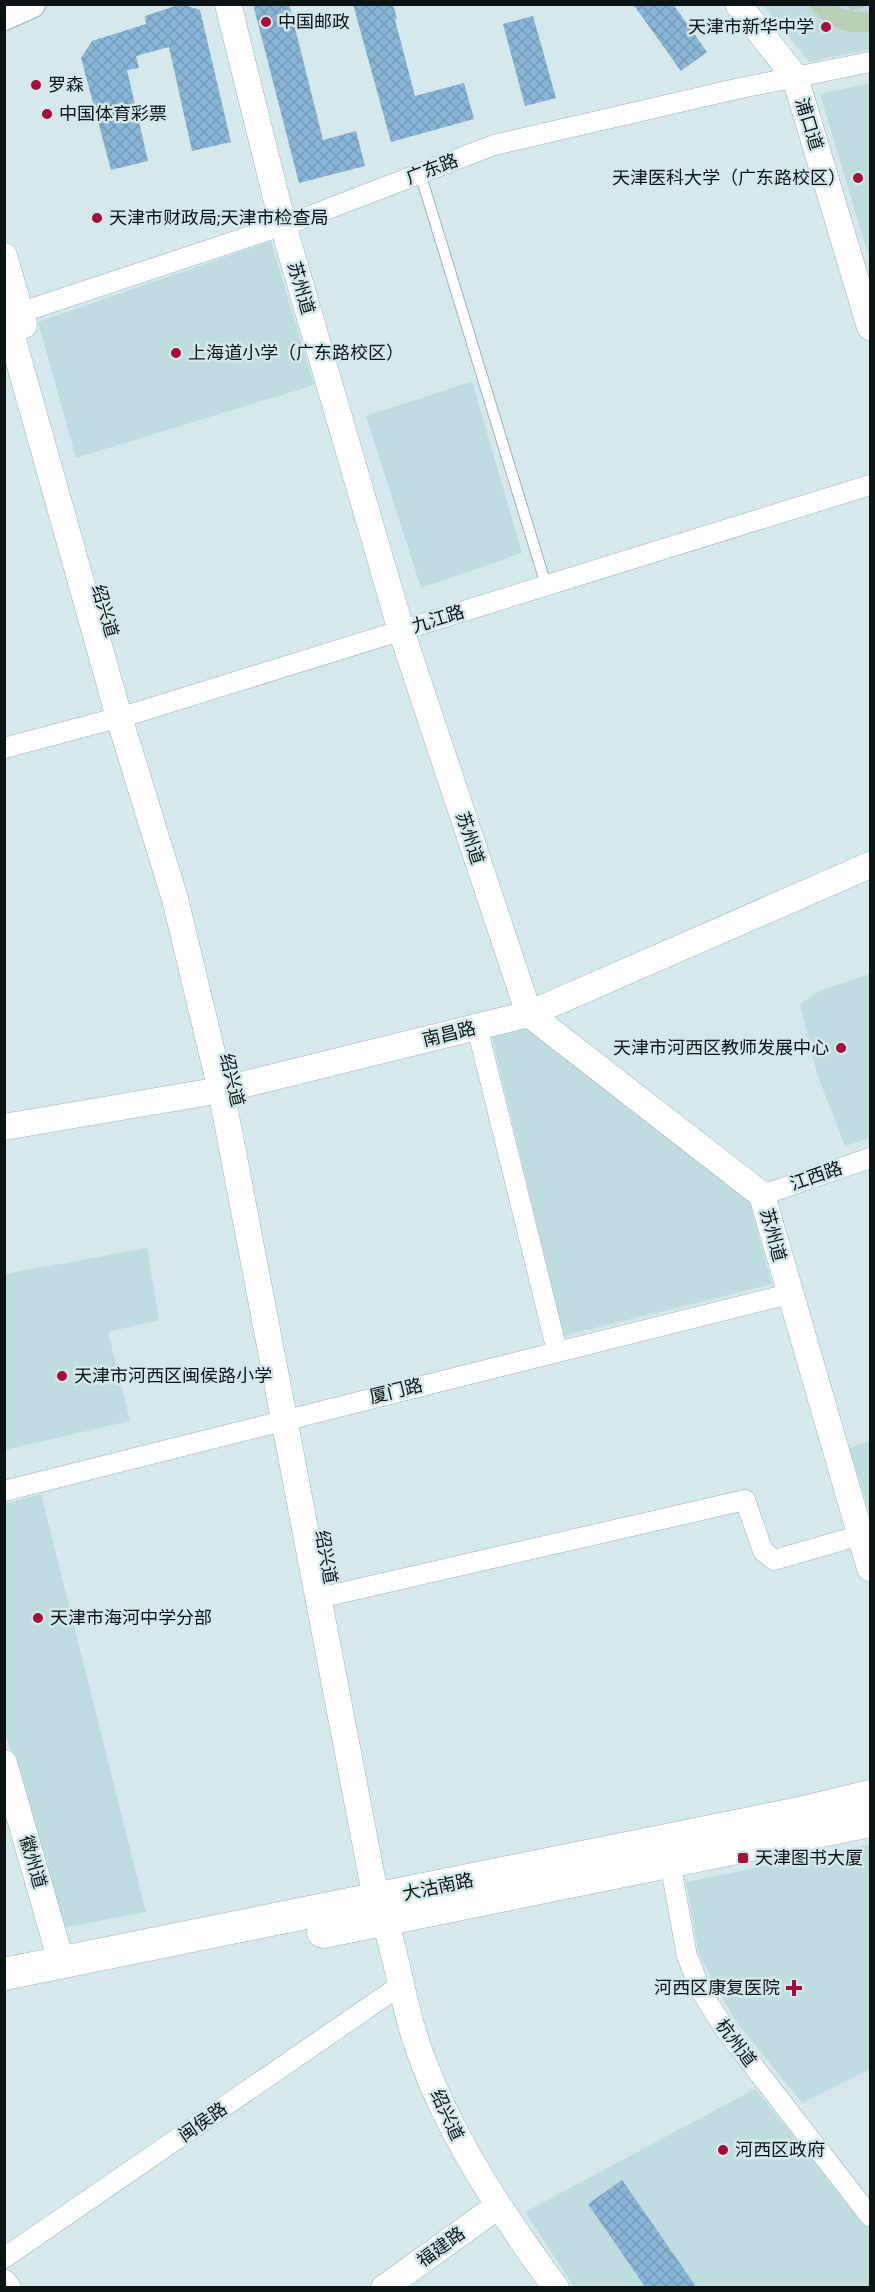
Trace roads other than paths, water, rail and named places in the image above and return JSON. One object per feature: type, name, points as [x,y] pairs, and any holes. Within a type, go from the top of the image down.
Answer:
[{"type":"main road","points":[[4,16],[31,4]]},
{"type":"main road","name":"大沽南路","points":[[668,1850],[870,1796]]},
{"type":"main road","name":"大沽南路","points":[[4,1974],[61,1961],[383,1905],[668,1850],[870,1821]]},
{"type":"main road","name":"大沽南路","points":[[4,1996],[383,1905]]},
{"type":"street","name":"苏州道","points":[[228,4],[283,225],[401,630],[529,1014],[762,1195],[870,1568]]},
{"type":"street","name":"浦口道","points":[[738,4],[795,77],[870,327]]},
{"type":"street","name":"广东路","points":[[9,314],[283,225],[494,145],[870,62]]},
{"type":"street","name":"绍兴道","points":[[4,256],[9,314],[126,715],[185,892],[265,1257],[290,1417],[383,1905],[414,2035],[450,2126],[498,2206],[555,2288]]},
{"type":"street","name":"九江路","points":[[4,748],[126,715],[870,485]]},
{"type":"street","name":"南昌路","points":[[4,1127],[228,1088],[529,1014],[870,866]]},
{"type":"street","points":[[477,1027],[557,1351]]},
{"type":"street","name":"江西路","points":[[762,1195],[870,1158]]},
{"type":"street","name":"厦门路","points":[[4,1491],[290,1417],[789,1294]]},
{"type":"street","name":"绍兴道","points":[[290,1417],[333,1595],[383,1905]]},
{"type":"street","points":[[333,1595],[745,1500],[763,1551],[774,1560],[861,1535]]},
{"type":"street","name":"徽州道","points":[[4,1764],[61,1961]]},
{"type":"street","name":"杭州道","points":[[668,1850],[687,1956],[701,1991],[724,2028],[870,2216]]},
{"type":"street","name":"闽侯路","points":[[4,2258],[401,1985]]},
{"type":"street","name":"福建路","points":[[384,2288],[498,2206]]},
{"type":"street","points":[[4,2283],[8,2288]]},
{"type":"lane","points":[[420,173],[546,585]]},
{"type":"place","name":"中国邮政","points":[[266,22]]},
{"type":"place","name":"天津市新华中学","points":[[826,27]]},
{"type":"place","name":"罗森","points":[[36,85]]},
{"type":"place","name":"中国体育彩票","points":[[47,114]]},
{"type":"place","name":"天津医科大学（广东路校区）","points":[[858,178]]},
{"type":"place","name":"天津市财政局;天津市检查局","points":[[97,218]]},
{"type":"place","name":"上海道小学（广东路校区）","points":[[176,353]]},
{"type":"place","name":"天津市河西区教师发展中心","points":[[841,1048]]},
{"type":"place","name":"天津市河西区闽侯路小学","points":[[62,1376]]},
{"type":"place","name":"天津市海河中学分部","points":[[38,1618]]},
{"type":"place","name":"天津图书大厦","points":[[743,1858]]},
{"type":"place","name":"河西区康复医院","points":[[794,1988]]},
{"type":"place","name":"河西区政府","points":[[723,2150]]}]
